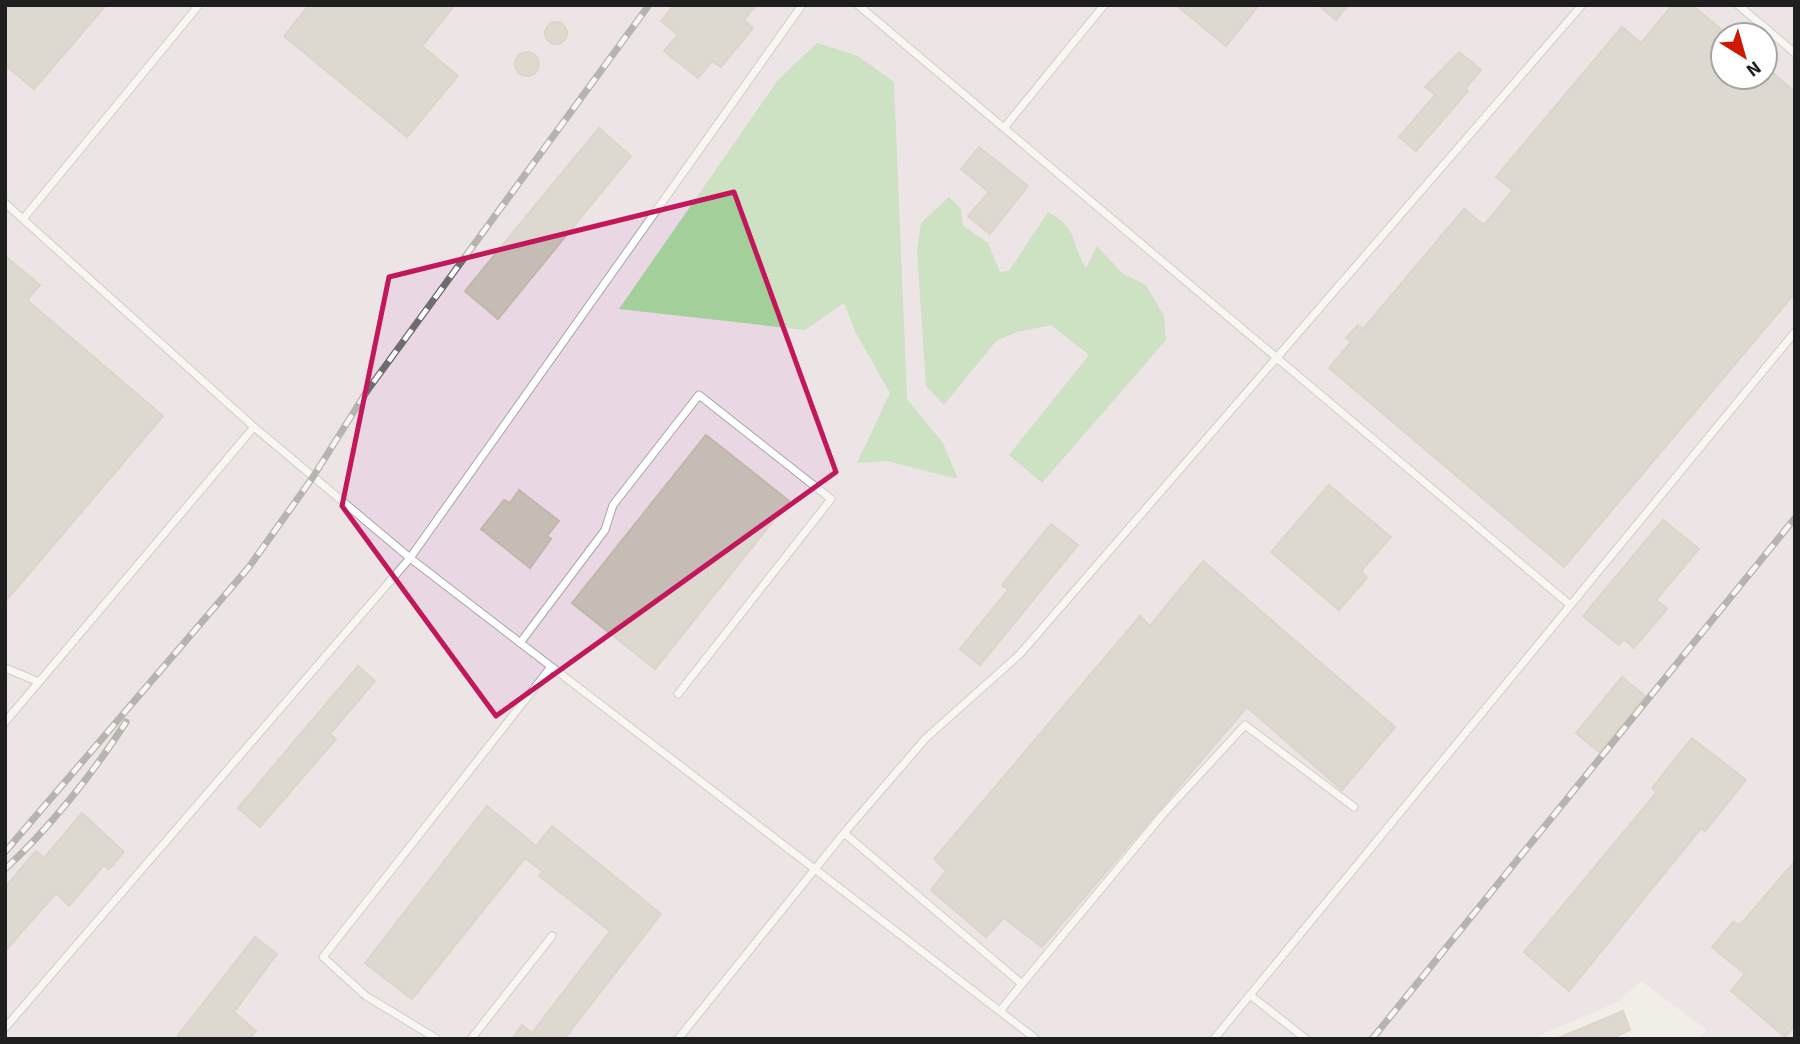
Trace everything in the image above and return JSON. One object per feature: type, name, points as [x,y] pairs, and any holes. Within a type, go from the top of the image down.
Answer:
[{"type":"lane","points":[[23,219],[199,5]]},
{"type":"lane","points":[[5,1028],[410,558],[802,5]]},
{"type":"lane","points":[[859,5],[1569,604]]},
{"type":"lane","points":[[1004,128],[1104,5]]},
{"type":"lane","points":[[678,1039],[844,833],[926,738],[1020,654],[1582,5]]},
{"type":"lane","points":[[1738,5],[1795,53]]},
{"type":"lane","points":[[5,204],[254,427],[410,558],[1036,1039]]},
{"type":"lane","points":[[1214,1039],[1795,332]]},
{"type":"lane","points":[[520,643],[605,530],[613,505],[699,395],[831,499],[678,694]]},
{"type":"lane","points":[[5,722],[254,427]]},
{"type":"lane","points":[[437,1039],[366,996],[323,957],[551,667]]},
{"type":"lane","points":[[5,668],[39,682]]},
{"type":"lane","points":[[1000,1011],[1164,813],[1245,725],[1354,807]]},
{"type":"lane","points":[[844,833],[1022,984]]},
{"type":"lane","points":[[471,1039],[552,936]]},
{"type":"lane","points":[[1250,995],[1306,1039]]},
{"type":"highlighted area","points":[[734,192],[836,472],[496,716],[342,506],[389,277]]},
{"type":"shaded area","points":[[5,5],[1795,5],[1795,1039],[1699,1039],[1707,1030],[1641,981],[1618,1002],[1531,1039],[5,1039]]},
{"type":"green space","points":[[817,43],[858,56],[894,82],[907,399],[943,443],[958,479],[887,461],[857,463],[890,393],[856,333],[844,303],[805,330],[619,309],[778,80]]},
{"type":"green space","points":[[949,197],[961,209],[963,226],[988,243],[1000,272],[1009,271],[1048,212],[1065,224],[1086,268],[1097,246],[1123,274],[1146,285],[1164,316],[1166,340],[1042,483],[1009,455],[1089,355],[1051,325],[1017,332],[996,341],[944,405],[926,386],[917,250],[921,223]]},
{"type":"building","points":[[5,5],[106,5],[34,89],[5,65]]},
{"type":"building","points":[[309,5],[455,5],[422,46],[458,76],[407,137],[284,36]]},
{"type":"building","points":[[674,5],[756,5],[744,20],[753,28],[721,67],[712,61],[698,78],[664,51],[678,35],[661,21]]},
{"type":"building","points":[[1176,5],[1259,5],[1226,46]]},
{"type":"building","points":[[1318,5],[1348,5],[1336,20]]},
{"type":"building","points":[[1672,5],[1692,5],[1711,21],[1709,21],[1709,91],[1779,91],[1779,78],[1795,92],[1795,293],[1564,567],[1329,368],[1351,342],[1346,338],[1358,325],[1363,329],[1464,209],[1484,225],[1513,190],[1496,177],[1622,27],[1641,43]]},
{"type":"building","points":[[556,22],[564,25],[567,33],[564,41],[556,44],[548,41],[545,33],[548,25]]},
{"type":"building","points":[[527,52],[536,55],[539,64],[536,73],[527,76],[518,73],[515,64],[518,55]]},
{"type":"building","points":[[1459,52],[1481,70],[1465,89],[1468,91],[1416,151],[1399,137],[1435,95],[1425,87]]},
{"type":"building","points":[[599,128],[631,156],[498,319],[465,291]]},
{"type":"building","points":[[979,147],[1028,186],[990,234],[968,216],[989,192],[961,169]]},
{"type":"building","points":[[5,256],[40,285],[27,300],[163,416],[5,602]]},
{"type":"building","points":[[706,435],[789,501],[655,669],[572,603]]},
{"type":"building","points":[[1329,485],[1391,537],[1361,571],[1367,578],[1339,610],[1271,552]]},
{"type":"building","points":[[519,490],[559,521],[547,536],[551,539],[530,568],[481,529],[504,500],[510,503]]},
{"type":"building","points":[[1663,520],[1699,549],[1656,600],[1667,609],[1634,648],[1624,639],[1619,645],[1583,616]]},
{"type":"building","points":[[1051,524],[1078,545],[980,665],[960,649],[1008,590],[1002,585]]},
{"type":"building","points":[[1203,561],[1395,727],[1342,790],[1247,707],[1042,947],[1004,918],[986,937],[931,890],[946,871],[934,859],[1140,616],[1150,626]]},
{"type":"building","points":[[358,666],[375,681],[330,734],[336,739],[260,827],[238,808]]},
{"type":"building","points":[[1622,677],[1645,696],[1599,752],[1576,733]]},
{"type":"building","points":[[1692,738],[1746,780],[1705,831],[1701,828],[1569,991],[1524,952],[1657,792],[1652,788]]},
{"type":"building","points":[[487,806],[536,846],[552,826],[661,914],[564,1039],[512,1039],[522,1025],[532,1033],[610,931],[539,876],[543,872],[525,858],[412,999],[365,963]]},
{"type":"building","points":[[82,813],[124,852],[109,869],[104,865],[69,906],[56,893],[5,951],[5,887],[36,851],[44,858]]},
{"type":"building","points":[[1795,861],[1795,1025],[1785,1037],[1731,991],[1745,974],[1712,947],[1733,922],[1740,925]]},
{"type":"building","points":[[255,937],[277,954],[234,1012],[256,1031],[249,1039],[175,1039]]},
{"type":"building","points":[[1623,1011],[1630,1030],[1609,1039],[1556,1039]]},
{"type":"railway","points":[[5,852],[249,567],[313,477],[367,391],[649,5]]},
{"type":"railway","points":[[1372,1039],[1795,518]]},
{"type":"railway","points":[[5,869],[70,799],[126,722]]}]
